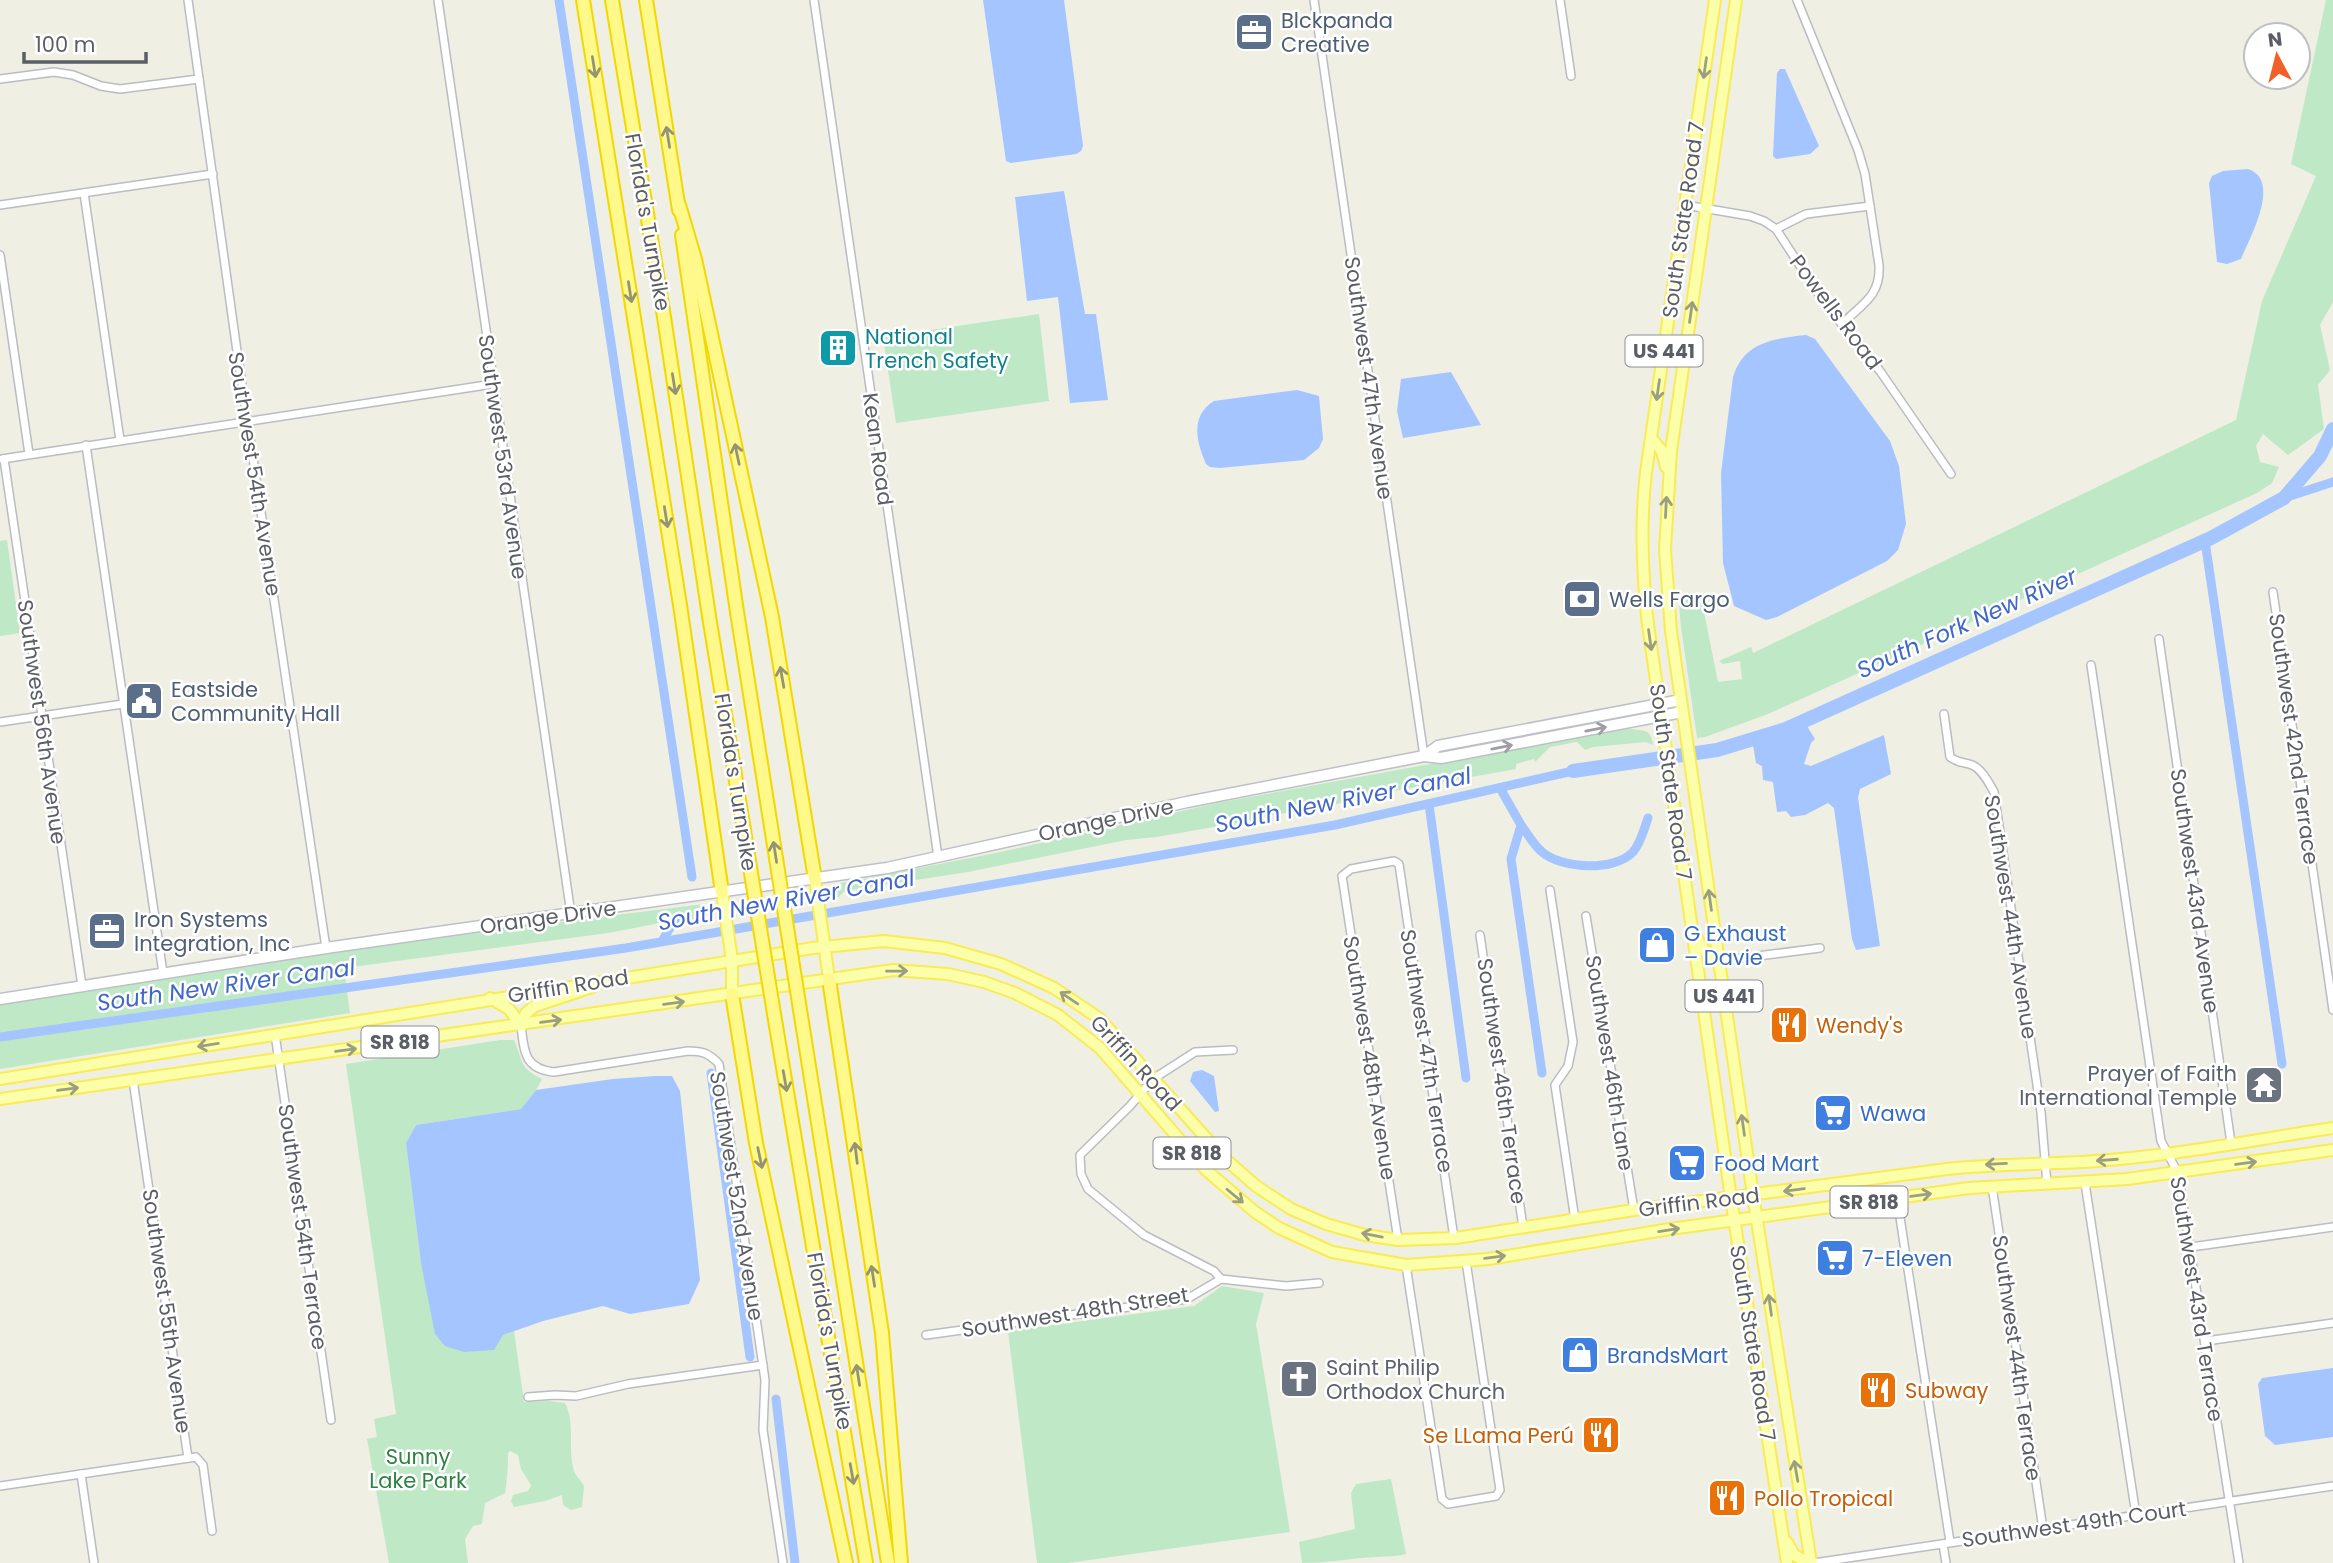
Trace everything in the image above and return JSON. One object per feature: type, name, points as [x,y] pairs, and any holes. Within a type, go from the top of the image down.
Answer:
[{"type":"highway","points":[[583,0],[680,605],[722,892]]},
{"type":"highway","name":"Florida's Turnpike","points":[[612,0],[709,616],[866,1563]]},
{"type":"highway","name":"Florida's Turnpike","points":[[646,0],[737,612],[888,1563]]},
{"type":"highway","points":[[678,205],[695,259],[772,617],[815,879]]},
{"type":"highway","points":[[830,979],[882,1333],[901,1563]]},
{"type":"highway","points":[[733,994],[756,1143],[846,1563]]},
{"type":"main road","name":"South State Road 7","points":[[1715,0],[1651,438],[1643,504],[1642,564],[1659,704],[1787,1563]]},
{"type":"main road","name":"South State Road 7","points":[[1736,0],[1668,477],[1665,549],[1667,591],[1691,775],[1753,1195],[1811,1563]]},
{"type":"main road","points":[[1651,438],[1662,451],[1668,477]]},
{"type":"main road","points":[[815,879],[830,979]]},
{"type":"main road","points":[[722,892],[731,946],[733,994]]},
{"type":"main road","points":[[1692,929],[1703,950],[1719,961]]},
{"type":"main road","name":"Griffin Road","points":[[4,1079],[732,960],[826,946],[884,941],[945,948],[1001,964],[1054,988],[1100,1019],[1223,1157],[1256,1186],[1291,1209],[1326,1224],[1365,1235],[1398,1240],[1454,1238],[1634,1210],[1959,1167],[2108,1161],[2169,1154],[2333,1128]]},
{"type":"main road","name":"Griffin Road","points":[[0,1099],[521,1025],[869,972],[919,971],[984,982],[1015,993],[1058,1015],[1100,1048],[1214,1177],[1255,1212],[1279,1228],[1332,1252],[1406,1265],[1466,1261],[1734,1220],[1992,1186],[2085,1183],[2178,1173],[2333,1150]]},
{"type":"main road","points":[[521,1025],[523,1017],[535,1006],[612,979]]},
{"type":"main road","points":[[490,999],[509,1009],[521,1025]]},
{"type":"main road","points":[[1783,1537],[1794,1555],[1811,1563]]},
{"type":"street","name":"Southwest 54th Avenue","points":[[188,0],[326,948]]},
{"type":"street","name":"Southwest 53rd Avenue","points":[[438,0],[571,914]]},
{"type":"street","name":"Kean Road","points":[[814,0],[938,857]]},
{"type":"street","name":"Southwest 47th Avenue","points":[[1314,0],[1423,757]]},
{"type":"street","points":[[1560,0],[1571,76]]},
{"type":"street","points":[[1797,0],[1851,131],[1865,174],[1870,206],[1880,280],[1876,292],[1842,324]]},
{"type":"street","points":[[0,79],[54,72],[120,89],[199,79]]},
{"type":"street","points":[[0,205],[212,174]]},
{"type":"street","points":[[84,193],[120,440]]},
{"type":"street","points":[[1685,205],[1750,216],[1764,220],[1776,229],[1806,214],[1870,206]]},
{"type":"street","name":"Powells Road","points":[[1776,229],[1823,301],[1880,371],[1951,474]]},
{"type":"street","points":[[0,255],[29,454]]},
{"type":"street","points":[[2,459],[492,384]]},
{"type":"street","points":[[86,445],[163,973]]},
{"type":"street","name":"Southwest 56th Avenue","points":[[2,459],[82,986]]},
{"type":"street","name":"Southwest 42nd Terrace","points":[[2273,592],[2333,1010]]},
{"type":"street","name":"Southwest 43rd Avenue","points":[[2159,639],[2231,1143]]},
{"type":"street","name":"Southwest 43rd Terrace","points":[[2091,664],[2161,1141],[2178,1173],[2239,1563]]},
{"type":"street","points":[[0,722],[123,704]]},
{"type":"street","name":"Orange Drive","points":[[1423,757],[1438,746],[1659,704],[1682,706]]},
{"type":"street","name":"Orange Drive","points":[[0,999],[326,948],[815,879],[938,857],[1187,802],[1423,757],[1441,758],[1532,742],[1661,716],[1682,706]]},
{"type":"street","name":"Southwest 44th Avenue","points":[[1944,714],[1950,757],[1957,763],[1975,766],[1988,780],[1994,792],[2041,1112],[2048,1184]]},
{"type":"street","points":[[1532,742],[1548,725]]},
{"type":"street","name":"Southwest 47th Terrace","points":[[1342,876],[1351,869],[1394,861],[1399,864],[1454,1238]]},
{"type":"street","name":"Southwest 48th Avenue","points":[[1342,876],[1398,1240]]},
{"type":"street","points":[[1550,890],[1573,1042],[1568,1066],[1555,1085],[1575,1220]]},
{"type":"street","name":"Southwest 46th Lane","points":[[1586,916],[1634,1210]]},
{"type":"street","name":"Southwest 46th Terrace","points":[[1480,935],[1523,1227]]},
{"type":"street","points":[[1719,961],[1820,948]]},
{"type":"street","name":"Southwest 52nd Avenue","points":[[521,1025],[523,1048],[530,1063],[540,1071],[554,1072],[688,1051],[701,1051],[711,1055],[719,1064],[765,1380],[763,1430],[783,1563]]},
{"type":"street","name":"Southwest 54th Terrace","points":[[275,1034],[331,1420]]},
{"type":"street","name":"Southwest 48th Street","points":[[1222,1279],[1214,1271],[1144,1236],[1088,1189],[1081,1174],[1080,1155],[1153,1079],[1195,1052],[1233,1050]]},
{"type":"street","name":"Southwest 55th Avenue","points":[[132,1080],[188,1458],[196,1457],[203,1465],[212,1531]]},
{"type":"street","points":[[2085,1183],[2136,1515]]},
{"type":"street","name":"Southwest 44th Terrace","points":[[1992,1186],[2043,1529]]},
{"type":"street","points":[[1897,1198],[1947,1543],[1946,1563]]},
{"type":"street","points":[[2191,1247],[2333,1227]]},
{"type":"street","points":[[1406,1265],[1442,1499],[1448,1504],[1496,1496],[1500,1490],[1466,1261]]},
{"type":"street","name":"Southwest 48th Street","points":[[926,1335],[1187,1299],[1222,1279],[1286,1286],[1319,1283]]},
{"type":"street","points":[[2206,1341],[2333,1323]]},
{"type":"street","points":[[528,1397],[576,1396],[628,1384],[763,1365]]},
{"type":"street","points":[[0,1486],[188,1458]]},
{"type":"street","points":[[81,1474],[94,1563]]},
{"type":"street","name":"Southwest 49th Court","points":[[1811,1563],[2333,1486]]},
{"type":"green space","points":[[2326,0],[2333,0],[2333,302],[2320,325],[2330,370],[2318,385],[2324,429],[2288,455],[2263,434],[2256,446],[2260,462],[2279,467],[2272,483],[2257,493],[1768,714],[1697,738],[1679,603],[1685,593],[1694,592],[1701,597],[1718,682],[1742,679],[1740,661],[1723,664],[1719,661],[1751,647],[1753,653],[2236,420],[2262,301],[2316,176],[2291,164],[2307,91],[2312,91],[2312,66]]},
{"type":"green space","points":[[1039,314],[1049,401],[896,423],[883,337]]},
{"type":"green space","points":[[7,540],[20,633],[0,636],[0,541]]},
{"type":"green space","points":[[1627,728],[1648,732],[1653,745],[1646,742],[1585,750],[1577,742],[1550,747],[1535,762],[1534,759],[1516,764],[1516,769],[1377,794],[1321,808],[1126,840],[968,872],[844,891],[839,897],[826,898],[827,890],[836,884],[996,853],[1217,803]]},
{"type":"green space","points":[[704,904],[716,915],[678,922],[673,918],[608,933],[344,968],[350,1013],[0,1069],[0,1002],[399,942]]},
{"type":"green space","name":"Sunny Lake Park","points":[[514,1040],[525,1067],[542,1079],[521,1109],[416,1125],[406,1143],[421,1263],[502,1335],[514,1331],[524,1402],[565,1403],[570,1419],[572,1463],[584,1486],[582,1507],[571,1510],[563,1505],[562,1495],[514,1507],[511,1501],[513,1495],[528,1491],[531,1485],[521,1469],[518,1455],[510,1451],[505,1493],[485,1503],[482,1524],[473,1526],[465,1539],[468,1563],[389,1563],[367,1439],[377,1437],[374,1419],[396,1414],[346,1064]]},
{"type":"green space","points":[[1222,1286],[1264,1293],[1256,1324],[1290,1532],[1068,1563],[1037,1563],[1008,1331],[1194,1306]]},
{"type":"green space","points":[[1391,1479],[1406,1554],[1302,1563],[1299,1542],[1355,1529],[1351,1493],[1356,1484]]},
{"type":"water","points":[[983,0],[1064,0],[1083,146],[1081,151],[1076,154],[1011,163],[1006,161]]},
{"type":"water","points":[[1780,69],[1785,69],[1819,146],[1810,154],[1776,159],[1773,156],[1777,73]]},
{"type":"water","points":[[2248,169],[2258,175],[2263,185],[2261,210],[2241,259],[2227,264],[2217,262],[2209,183],[2212,176],[2223,171]]},
{"type":"water","points":[[1064,191],[1085,314],[1096,314],[1108,400],[1070,403],[1058,297],[1027,301],[1015,197]]},
{"type":"water","points":[[1806,335],[1815,339],[1890,441],[1899,466],[1906,524],[1898,550],[1887,561],[1777,617],[1766,620],[1734,606],[1723,563],[1721,473],[1733,377],[1744,356],[1752,349],[1782,338]]},
{"type":"water","points":[[1451,372],[1481,425],[1403,438],[1397,411],[1401,379]]},
{"type":"water","points":[[1297,390],[1319,396],[1323,439],[1319,448],[1304,460],[1220,468],[1206,464],[1197,430],[1198,421],[1206,407],[1214,401]]},
{"type":"water","points":[[1807,726],[1815,739],[1804,764],[1811,766],[1884,735],[1891,774],[1860,789],[1858,798],[1880,946],[1856,950],[1852,939],[1834,808],[1828,803],[1805,815],[1791,817],[1786,811],[1777,812],[1773,782],[1763,780],[1762,766],[1756,763],[1752,739]]},
{"type":"water","points":[[1202,1070],[1214,1076],[1219,1111],[1215,1112],[1190,1081],[1193,1072]]},
{"type":"water","points":[[672,1076],[680,1091],[700,1280],[689,1304],[630,1314],[603,1306],[543,1321],[503,1335],[494,1350],[464,1352],[445,1346],[435,1334],[421,1263],[406,1143],[416,1125],[521,1109],[536,1090]]},
{"type":"water","points":[[2333,1368],[2333,1437],[2275,1445],[2265,1436],[2258,1384],[2262,1378]]},
{"type":"waterway","points":[[559,0],[692,877]]},
{"type":"waterway","name":"South Fork New River","points":[[1573,771],[1717,750],[1786,729],[2211,538],[2284,498],[2320,456],[2333,429]]},
{"type":"waterway","points":[[2284,498],[2333,482]]},
{"type":"waterway","points":[[2205,541],[2282,1064]]},
{"type":"waterway","name":"South New River Canal","points":[[0,1037],[626,948],[1335,825],[1573,771]]},
{"type":"waterway","points":[[1500,788],[1521,825],[1511,859],[1542,1073]]},
{"type":"waterway","points":[[1429,804],[1466,1078]]},
{"type":"waterway","points":[[1521,825],[1538,848],[1550,857],[1561,862],[1587,866],[1613,863],[1633,852],[1648,818]]},
{"type":"waterway","points":[[662,941],[675,920]]},
{"type":"waterway","points":[[711,1073],[750,1357]]},
{"type":"waterway","points":[[776,1399],[795,1563]]},
{"type":"place","name":"Blckpanda Creative","points":[[1254,32]]},
{"type":"place","name":"National Trench Safety","points":[[838,348]]},
{"type":"place","name":"Wells Fargo","points":[[1582,599]]},
{"type":"place","name":"Eastside Community Hall","points":[[144,701]]},
{"type":"place","name":"Iron Systems Integration, Inc","points":[[107,931]]},
{"type":"place","name":"G Exhaust – Davie","points":[[1657,945]]},
{"type":"place","name":"Wendy's","points":[[1789,1025]]},
{"type":"place","name":"Prayer of Faith International Temple","points":[[2264,1085]]},
{"type":"place","name":"Wawa","points":[[1833,1113]]},
{"type":"place","name":"Food Mart","points":[[1687,1163]]},
{"type":"place","name":"7-Eleven","points":[[1835,1258]]},
{"type":"place","name":"BrandsMart","points":[[1580,1355]]},
{"type":"place","name":"Saint Philip Orthodox Church","points":[[1299,1379]]},
{"type":"place","name":"Subway","points":[[1878,1390]]},
{"type":"place","name":"Se LLama Perú","points":[[1601,1435]]},
{"type":"place","name":"Pollo Tropical","points":[[1727,1498]]}]
